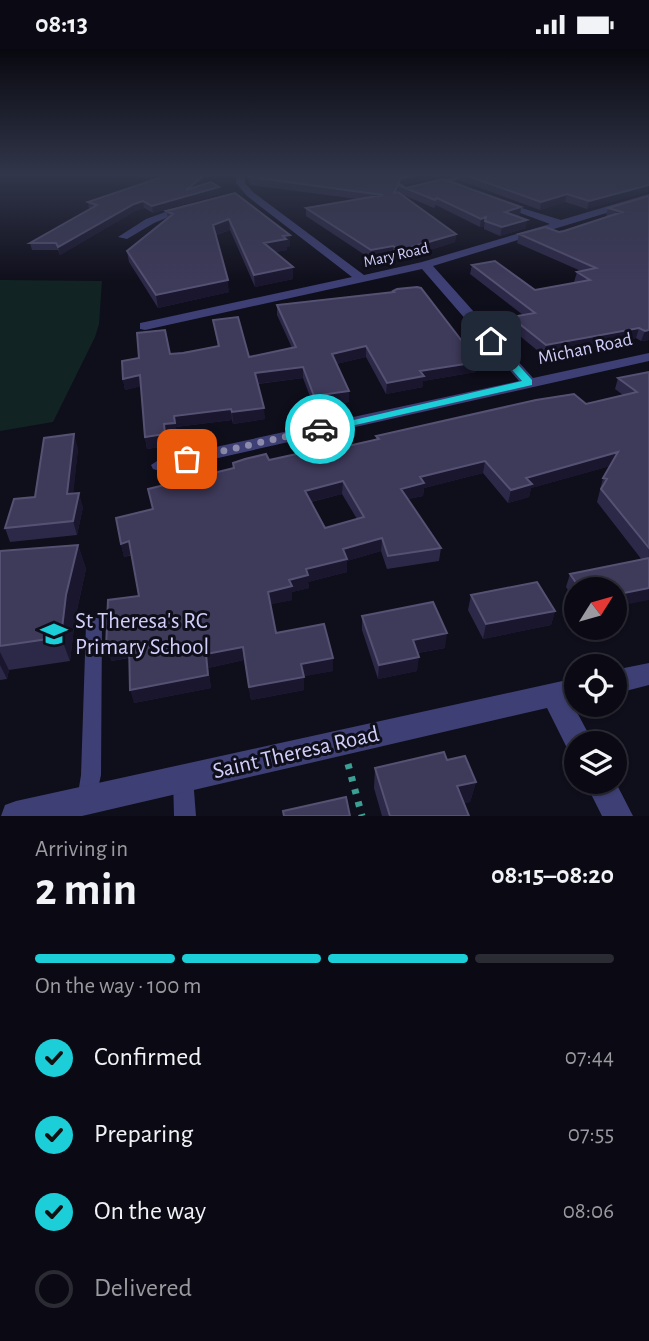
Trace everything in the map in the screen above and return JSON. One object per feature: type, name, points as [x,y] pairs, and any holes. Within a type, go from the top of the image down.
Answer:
[{"type":"street","points":[[123,237],[157,217],[177,211]]},
{"type":"street","points":[[266,211],[362,279]]},
{"type":"street","points":[[524,211],[561,224]]},
{"type":"street","name":"Mary Road","points":[[145,326],[425,265],[606,211]]},
{"type":"street","points":[[425,265],[528,382]]},
{"type":"street","name":"Michan Road","points":[[160,465],[649,357]]},
{"type":"street","points":[[627,678],[649,674]]},
{"type":"street","name":"Saint Theresa Road","points":[[16,816],[564,693]]},
{"type":"street","points":[[606,794],[618,816]]},
{"type":"lane","points":[[88,800],[91,775],[94,624]]},
{"type":"lane","points":[[183,778],[185,816]]},
{"type":"path","points":[[342,743],[362,816]]},
{"type":"green space","points":[[0,280],[102,281],[99,324],[95,337],[53,422],[0,431]]},
{"type":"building","points":[[87,211],[122,211],[58,247],[56,243],[30,243]]},
{"type":"building","points":[[166,211],[258,211],[290,235],[283,236],[286,239],[264,243],[293,267],[254,275],[229,219],[213,225],[228,280],[156,295],[127,251],[173,214]]},
{"type":"building","points":[[310,211],[424,211],[456,234],[401,250],[393,246],[371,250]]},
{"type":"building","points":[[464,211],[509,211],[505,212],[527,220],[502,227],[485,221],[486,217],[481,219]]},
{"type":"building","points":[[618,211],[649,211],[649,330],[639,328],[546,345],[511,317],[535,313],[472,265],[495,261],[535,290],[590,280],[577,272],[596,268],[519,234],[545,227],[564,231],[622,212]]},
{"type":"building","points":[[421,288],[478,362],[420,371],[424,376],[387,383],[366,346],[332,354],[349,391],[314,396],[303,367],[255,373],[264,408],[174,416],[175,423],[164,424],[165,434],[145,437],[140,375],[123,379],[122,361],[139,358],[137,333],[165,330],[170,354],[183,353],[219,346],[213,320],[238,317],[249,357],[296,347],[277,305]]},
{"type":"building","points":[[649,372],[649,548],[601,489],[607,479],[603,478],[618,452],[526,478],[532,484],[511,490],[485,461],[420,477],[424,483],[401,489],[441,548],[388,556],[382,538],[343,549],[347,559],[306,569],[308,575],[289,580],[292,586],[268,592],[276,633],[324,624],[333,658],[301,664],[304,677],[249,687],[243,647],[206,654],[208,675],[130,690],[129,644],[106,648],[108,600],[139,596],[129,541],[121,544],[116,518],[153,509],[148,489],[234,468],[233,463],[266,454],[269,460],[319,449],[321,452],[379,439],[376,436],[536,400],[574,394],[586,404],[637,392],[618,378]],"holes":[[[343,481],[364,517],[325,528],[305,491]]]},
{"type":"building","points":[[74,434],[67,494],[79,493],[73,521],[5,528],[14,499],[35,497],[44,438]]},
{"type":"building","points":[[78,545],[66,595],[61,637],[0,646],[0,551]]},
{"type":"building","points":[[649,558],[649,588],[627,592],[627,577],[572,577],[570,574]]},
{"type":"building","points":[[537,582],[555,611],[486,624],[471,595]]},
{"type":"building","points":[[433,602],[447,633],[413,640],[419,657],[379,665],[362,616]]},
{"type":"building","points":[[444,752],[447,760],[465,756],[476,782],[457,786],[469,816],[390,816],[375,768]]},
{"type":"building","points":[[346,797],[350,816],[284,816],[283,811]]},
{"type":"way so far","points":[[187,459],[320,429]]},
{"type":"place","name":"St Theresa's RC Primary School","points":[[54,634]]},
{"type":"route","points":[[320,429],[528,382],[491,341]]}]
